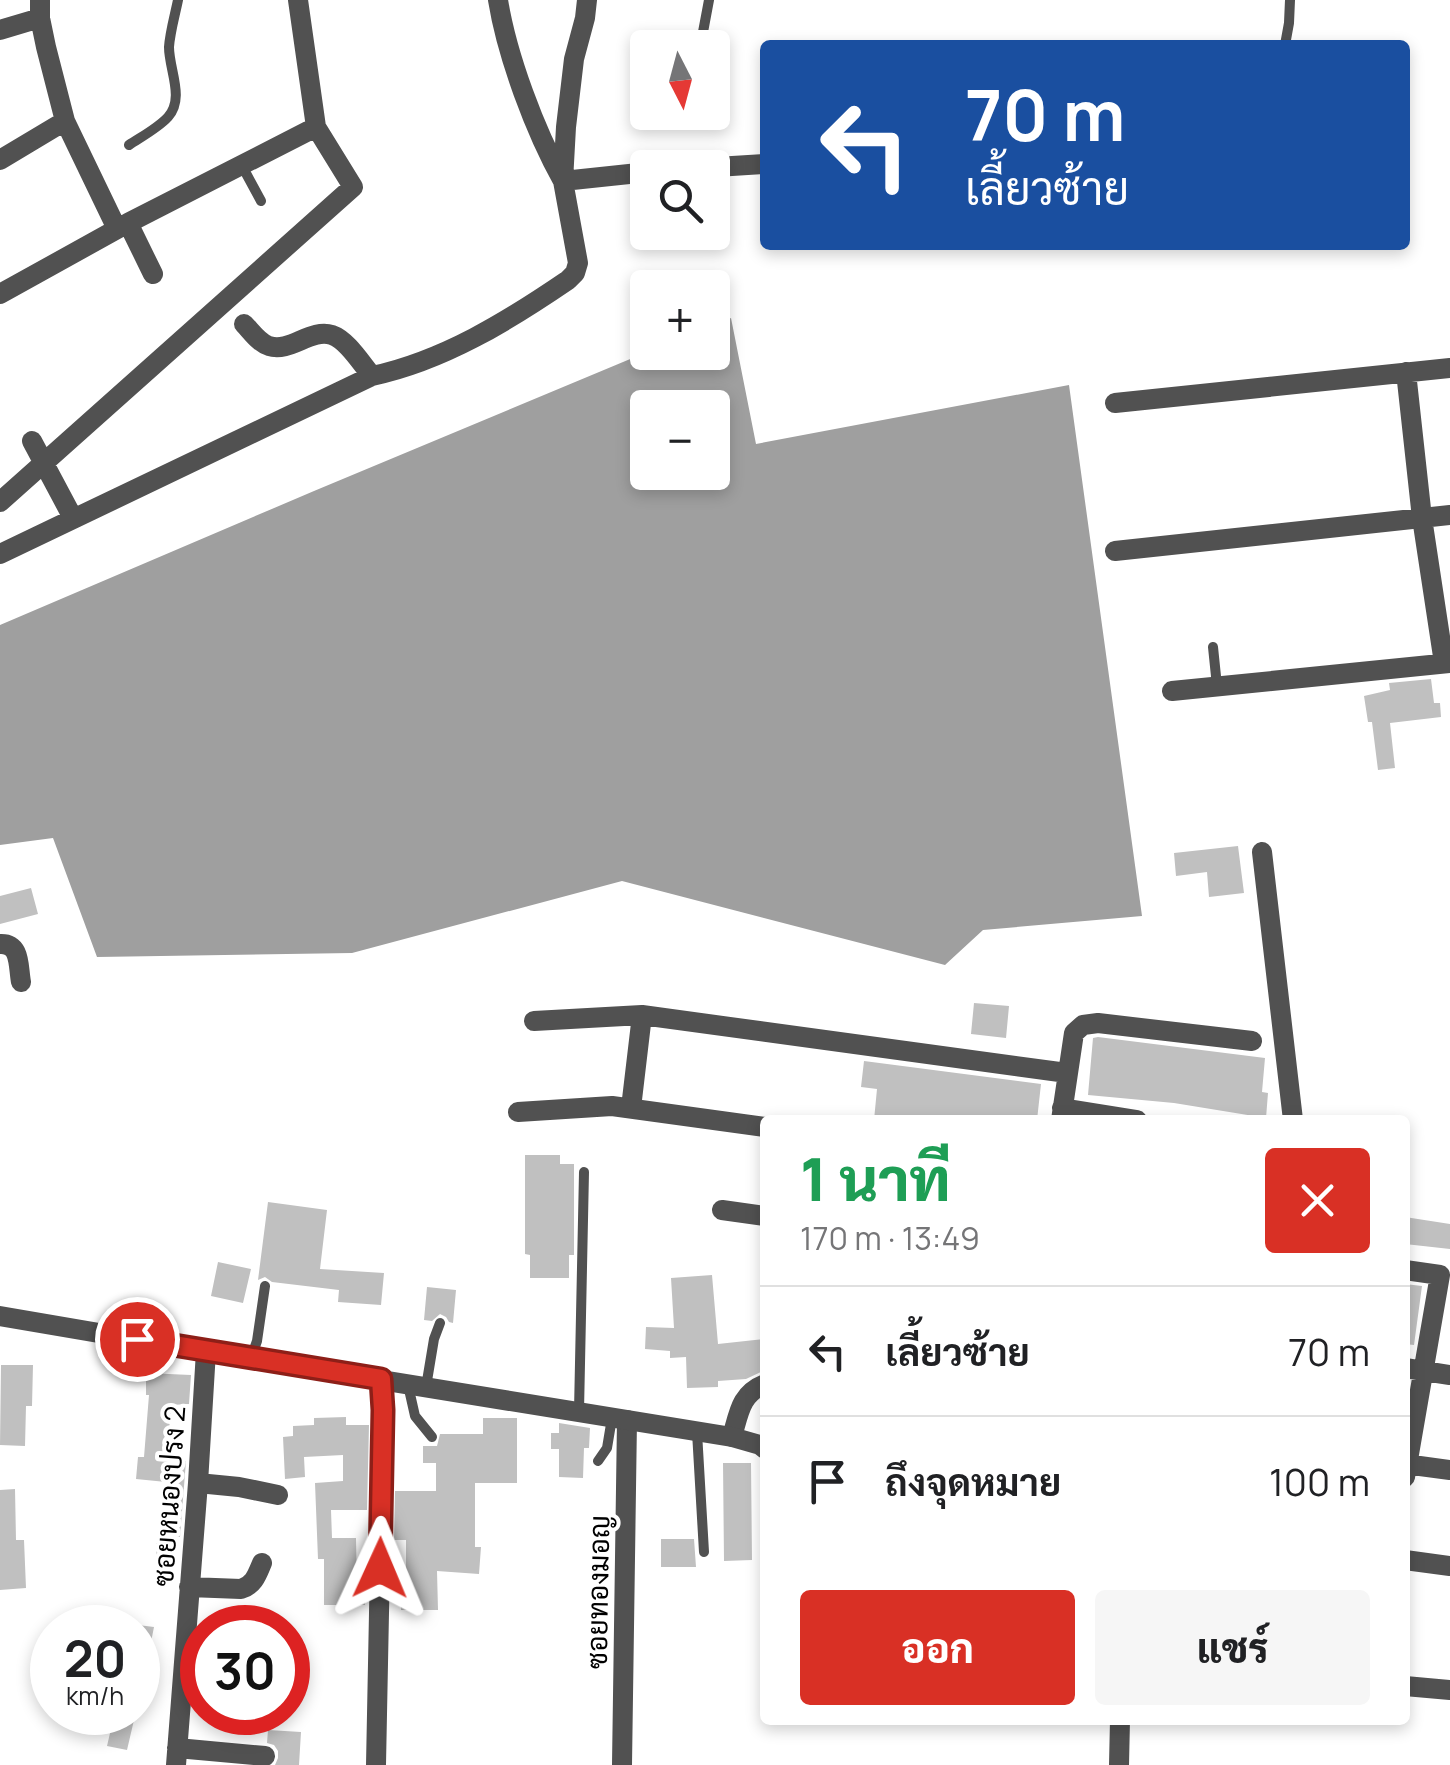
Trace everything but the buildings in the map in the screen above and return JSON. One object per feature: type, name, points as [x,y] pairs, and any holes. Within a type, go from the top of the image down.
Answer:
[{"type":"street","points":[[0,502],[353,187],[316,127],[298,0]]},
{"type":"street","points":[[498,0],[502,28],[531,110],[563,180]]},
{"type":"street","points":[[0,554],[372,376],[398,370],[480,336],[575,273],[577,249],[563,180],[574,59],[587,0]]},
{"type":"street","points":[[0,30],[40,9],[65,121],[153,274]]},
{"type":"street","points":[[0,160],[65,121]]},
{"type":"street","points":[[0,294],[122,226],[316,127]]},
{"type":"street","points":[[730,166],[760,164]]},
{"type":"street","points":[[563,180],[630,174]]},
{"type":"street","points":[[244,324],[270,346],[332,335],[372,376]]},
{"type":"street","points":[[1116,403],[1450,368]]},
{"type":"street","points":[[1172,690],[1447,663],[1422,518],[1406,372]]},
{"type":"street","points":[[32,441],[73,518]]},
{"type":"street","points":[[1115,551],[1450,515]]},
{"type":"street","points":[[1262,852],[1291,1115]]},
{"type":"street","points":[[0,944],[16,949],[21,982]]},
{"type":"street","points":[[534,1021],[642,1015],[1067,1074]]},
{"type":"street","points":[[632,1108],[642,1015]]},
{"type":"street","points":[[1062,1114],[1074,1033],[1083,1025],[1098,1023],[1252,1041]]},
{"type":"street","points":[[518,1112],[612,1106],[760,1126]]},
{"type":"street","points":[[722,1210],[760,1215]]},
{"type":"street","points":[[1410,1271],[1445,1275],[1414,1370],[1410,1419]]},
{"type":"street","points":[[0,1316],[206,1351],[254,1350],[381,1379],[732,1436],[760,1445]]},
{"type":"street","name":"ซอยหนองปรง 2","points":[[176,1756],[206,1351]]},
{"type":"street","points":[[1414,1370],[1450,1375]]},
{"type":"street","points":[[376,1765],[381,1379]]},
{"type":"street","points":[[732,1436],[749,1392],[760,1386]]},
{"type":"street","name":"ซอยทองมอญ","points":[[620,1418],[622,1765]]},
{"type":"street","points":[[1410,1468],[1450,1470]]},
{"type":"street","points":[[198,1482],[278,1495]]},
{"type":"street","points":[[1410,1561],[1450,1566]]},
{"type":"street","points":[[189,1586],[248,1587],[262,1563]]},
{"type":"street","points":[[1410,1686],[1450,1690]]},
{"type":"street","points":[[1118,1765],[1120,1725]]},
{"type":"street","points":[[176,1756],[265,1756]]},
{"type":"lane","points":[[129,145],[169,116],[174,103],[176,88],[169,46],[178,0]]},
{"type":"lane","points":[[703,30],[709,0]]},
{"type":"lane","points":[[1288,40],[1290,0]]},
{"type":"lane","points":[[242,164],[261,201]]},
{"type":"lane","points":[[1213,647],[1217,686]]},
{"type":"lane","points":[[580,1411],[584,1172]]},
{"type":"lane","points":[[254,1350],[266,1286]]},
{"type":"lane","points":[[432,1438],[415,1416],[417,1385],[440,1324]]},
{"type":"lane","points":[[598,1461],[620,1418]]},
{"type":"lane","points":[[697,1431],[704,1552]]},
{"type":"shaded area","points":[[731,318],[756,444],[1069,385],[1142,916],[983,930],[945,965],[622,881],[352,953],[97,957],[53,838],[0,845],[0,625],[630,359],[630,370],[730,370]]},
{"type":"route","points":[[137,1339],[381,1379],[380,1568]]}]
